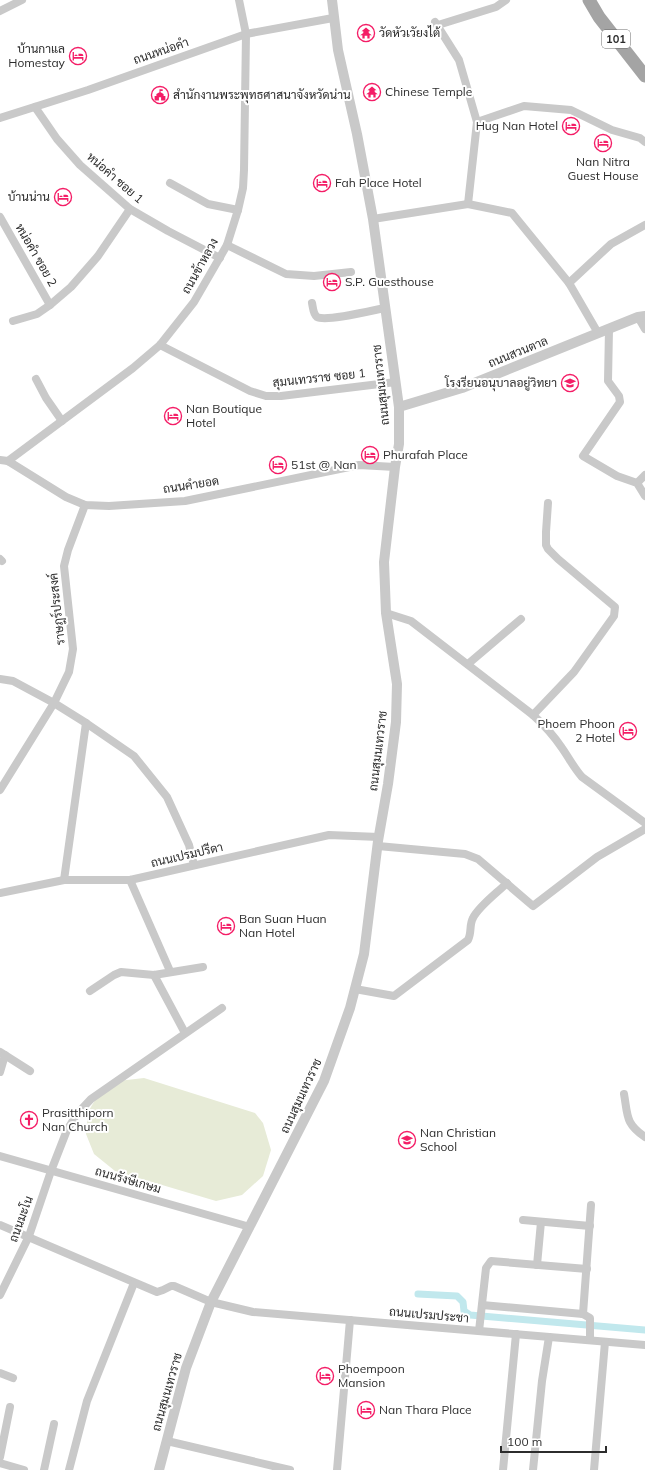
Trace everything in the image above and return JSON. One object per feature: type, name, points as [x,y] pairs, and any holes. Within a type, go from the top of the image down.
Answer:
[{"type":"main road","name":"101","points":[[589,0],[599,17],[645,76]]},
{"type":"street","points":[[0,11],[22,0]]},
{"type":"street","name":"ถนนข้าหลวง","points":[[4,460],[62,421],[133,368],[160,345],[194,302],[227,245],[243,188],[244,170],[246,34],[239,0]]},
{"type":"street","name":"ถนนสุมนเทวราช","points":[[159,1470],[186,1368],[211,1302],[324,1081],[355,989],[364,954],[396,722],[397,684],[386,613],[384,562],[399,444],[399,406],[373,220],[357,134],[338,50],[332,0]]},
{"type":"street","points":[[468,204],[477,122],[459,60],[437,24],[496,7],[506,0]]},
{"type":"street","name":"ถนนหน่อคำ","points":[[0,118],[88,90],[246,34],[333,18]]},
{"type":"street","points":[[477,122],[524,106],[571,110],[612,130],[640,138],[645,142]]},
{"type":"street","name":"หน่อคำ ซอย 1","points":[[35,107],[57,139],[80,165],[130,209],[220,258]]},
{"type":"street","points":[[170,184],[208,204],[238,210]]},
{"type":"street","points":[[373,220],[468,204],[512,213],[569,283],[598,333]]},
{"type":"street","points":[[13,321],[37,314],[71,287],[98,256],[130,209]]},
{"type":"street","name":"หน่อคำ ซอย 2","points":[[0,217],[50,305]]},
{"type":"street","points":[[569,283],[611,244],[645,225]]},
{"type":"street","points":[[227,245],[286,274],[314,276],[351,272]]},
{"type":"street","points":[[312,303],[316,315],[323,318],[333,318],[385,308]]},
{"type":"street","points":[[641,317],[645,329]]},
{"type":"street","name":"ถนนสวนตาล","points":[[399,406],[462,388],[641,317]]},
{"type":"street","points":[[609,329],[608,381],[619,396],[620,402],[582,456],[617,476],[637,483],[645,496]]},
{"type":"street","name":"สุมนเทวราช ซอย 1","points":[[160,345],[250,391],[266,396],[281,396],[396,382]]},
{"type":"street","points":[[36,379],[46,398],[62,421]]},
{"type":"street","name":"ถนนคำยอด","points":[[4,460],[66,497],[85,505],[109,506],[184,501],[359,465],[395,466]]},
{"type":"street","points":[[637,483],[645,475]]},
{"type":"street","points":[[533,715],[574,672],[614,616],[615,607],[548,549],[546,545],[546,532],[548,503]]},
{"type":"street","name":"ราษฎร์ประสงค์","points":[[0,790],[54,703],[69,672],[73,649],[64,566],[68,550],[85,505]]},
{"type":"street","points":[[386,613],[411,621],[533,715],[548,730],[574,768],[582,777],[645,822]]},
{"type":"street","points":[[468,664],[521,619]]},
{"type":"street","points":[[0,679],[13,681],[54,703],[134,756],[168,797],[189,845],[194,865]]},
{"type":"street","points":[[64,880],[86,723]]},
{"type":"street","name":"ถนนเปรมปรีดา","points":[[0,893],[64,880],[130,880],[329,835],[465,854],[478,859],[533,906],[597,857],[645,829]]},
{"type":"street","points":[[130,880],[170,971]]},
{"type":"street","points":[[355,989],[394,996],[468,940],[472,919],[476,912],[507,883]]},
{"type":"street","points":[[90,990],[121,972],[154,975],[203,966]]},
{"type":"street","points":[[154,975],[184,1034]]},
{"type":"street","name":"ถนนมะโน","points":[[0,1295],[29,1236],[50,1171],[67,1130],[77,1114],[91,1099],[222,1008]]},
{"type":"street","points":[[0,1072],[3,1054],[30,1071]]},
{"type":"street","points":[[624,1094],[629,1123],[633,1129],[645,1137]]},
{"type":"street","name":"ถนนรังษีเกษม","points":[[0,1156],[250,1227]]},
{"type":"street","points":[[590,1340],[587,1316],[587,1269],[591,1205]]},
{"type":"street","points":[[523,1220],[590,1226]]},
{"type":"street","points":[[537,1265],[540,1222]]},
{"type":"street","name":"ถนนเปรมประชา","points":[[0,1225],[29,1236],[157,1292],[170,1286],[174,1286],[211,1302],[252,1312],[645,1345]]},
{"type":"street","points":[[479,1331],[486,1268],[491,1261],[587,1269]]},
{"type":"street","points":[[69,1470],[87,1401],[134,1283]]},
{"type":"street","points":[[482,1305],[587,1316]]},
{"type":"street","points":[[337,1470],[350,1320]]},
{"type":"street","points":[[503,1470],[516,1334]]},
{"type":"street","points":[[533,1470],[542,1381],[549,1337]]},
{"type":"street","points":[[594,1470],[605,1342]]},
{"type":"street","points":[[0,1373],[13,1378]]},
{"type":"street","points":[[0,1457],[10,1407]]},
{"type":"street","points":[[44,1470],[54,1424]]},
{"type":"street","points":[[167,1441],[290,1470]]},
{"type":"street","points":[[0,1463],[24,1470]]},
{"type":"green space","points":[[144,1078],[255,1113],[263,1123],[271,1150],[263,1176],[242,1195],[216,1201],[115,1171],[94,1154],[86,1134],[88,1112],[98,1095],[118,1081]]},
{"type":"waterway","points":[[418,1294],[457,1296],[463,1302],[464,1311],[470,1315],[645,1330]]},
{"type":"place","name":"วัดหัวเวัยงไต้","points":[[366,33]]},
{"type":"place","name":"บ้านกาแล Homestay","points":[[78,56]]},
{"type":"place","name":"Chinese Temple","points":[[372,92]]},
{"type":"place","name":"สำนักงานพระพุทธศาสนาจังหวัดน่าน","points":[[160,95]]},
{"type":"place","name":"Hug Nan Hotel","points":[[571,126]]},
{"type":"place","name":"Nan Nitra Guest House","points":[[603,143]]},
{"type":"place","name":"Fah Place Hotel","points":[[322,183]]},
{"type":"place","name":"บ้านน่าน","points":[[63,197]]},
{"type":"place","name":"S.P. Guesthouse","points":[[332,282]]},
{"type":"place","name":"โรงรียนอนุบาลอยู่วิทยา","points":[[570,383]]},
{"type":"place","name":"Nan Boutique Hotel","points":[[173,416]]},
{"type":"place","name":"Phurafah Place","points":[[370,455]]},
{"type":"place","name":"51st @ Nan","points":[[278,465]]},
{"type":"place","name":"Phoem Phoon 2 Hotel","points":[[628,731]]},
{"type":"place","name":"Ban Suan Huan Nan Hotel","points":[[226,926]]},
{"type":"place","name":"Prasitthiporn Nan Church","points":[[29,1120]]},
{"type":"place","name":"Nan Christian School","points":[[407,1140]]},
{"type":"place","name":"Phoempoon Mansion","points":[[325,1376]]},
{"type":"place","name":"Nan Thara Place","points":[[366,1410]]}]
